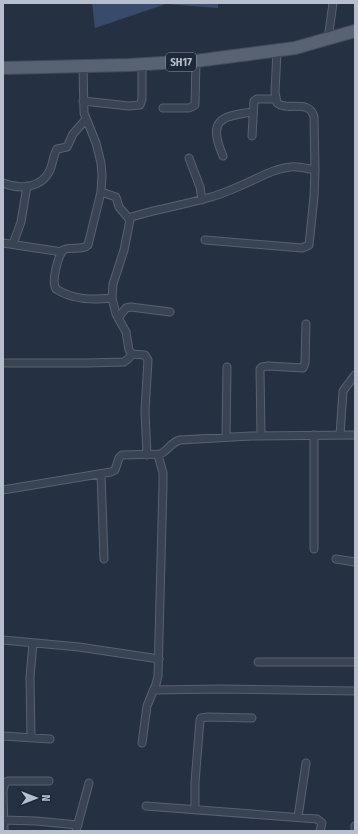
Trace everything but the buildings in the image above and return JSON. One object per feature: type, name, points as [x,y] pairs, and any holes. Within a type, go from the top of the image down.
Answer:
[{"type":"main road","name":"SH17","points":[[3,68],[196,61],[306,46],[355,31]]},
{"type":"street","points":[[328,39],[333,3]]},
{"type":"street","points":[[206,240],[302,248],[307,247],[310,243],[315,170],[315,130],[312,112],[310,108],[280,105],[276,99],[277,51]]},
{"type":"street","points":[[162,108],[189,108],[195,105],[196,61]]},
{"type":"street","points":[[83,101],[129,106],[140,105],[142,99],[142,64]]},
{"type":"street","points":[[83,66],[83,101],[86,120],[99,153],[102,174],[101,192],[88,245],[83,248],[65,248],[62,252],[54,282],[56,289],[64,294],[80,298],[112,298]]},
{"type":"street","points":[[252,136],[255,100],[276,99]]},
{"type":"street","points":[[223,156],[217,142],[216,135],[218,124],[221,120],[227,117],[253,112]]},
{"type":"street","points":[[3,183],[15,186],[27,186],[40,183],[46,178],[49,172],[57,149],[67,147],[73,134],[86,120]]},
{"type":"street","points":[[189,158],[200,187],[202,200]]},
{"type":"street","points":[[128,218],[155,210],[202,200],[224,193],[284,168],[292,166],[315,170]]},
{"type":"street","points":[[13,244],[21,222],[27,186]]},
{"type":"street","points":[[101,192],[116,197],[120,209],[128,218],[130,223],[124,250],[113,284],[112,298],[118,318],[126,332],[129,350],[132,354],[145,356],[148,363],[145,395],[147,454]]},
{"type":"street","points":[[3,243],[62,252]]},
{"type":"street","points":[[118,318],[126,308],[131,307],[170,312]]},
{"type":"street","points":[[261,436],[260,369],[268,366],[304,368],[306,324]]},
{"type":"street","points":[[3,363],[118,362],[127,361],[132,354]]},
{"type":"street","points":[[226,437],[227,367]]},
{"type":"street","points":[[340,435],[343,391],[345,386],[355,375]]},
{"type":"street","points":[[314,435],[314,549]]},
{"type":"street","points":[[3,490],[101,474],[115,470],[119,458],[122,455],[158,455],[163,453],[172,443],[180,440],[261,436],[355,435]]},
{"type":"street","points":[[142,743],[147,706],[158,676],[159,659],[163,473],[158,455]]},
{"type":"street","points":[[101,474],[104,559]]},
{"type":"street","points":[[336,559],[355,562]]},
{"type":"street","points":[[3,640],[79,647],[159,659]]},
{"type":"street","points":[[31,738],[30,677],[33,643]]},
{"type":"street","points":[[258,662],[355,662]]},
{"type":"street","points":[[154,690],[220,689],[355,691]]},
{"type":"street","points":[[195,810],[195,782],[201,718],[252,718]]},
{"type":"street","points":[[3,736],[50,739]]},
{"type":"street","points":[[298,818],[306,763]]},
{"type":"street","points":[[4,831],[4,786],[8,781],[49,781]]},
{"type":"street","points":[[4,820],[36,821],[77,828],[88,783]]},
{"type":"street","points":[[146,806],[319,820],[322,823],[320,831]]},
{"type":"street","points":[[354,831],[355,826]]},
{"type":"water","points":[[92,3],[218,3],[218,8],[166,4],[95,28]]}]
